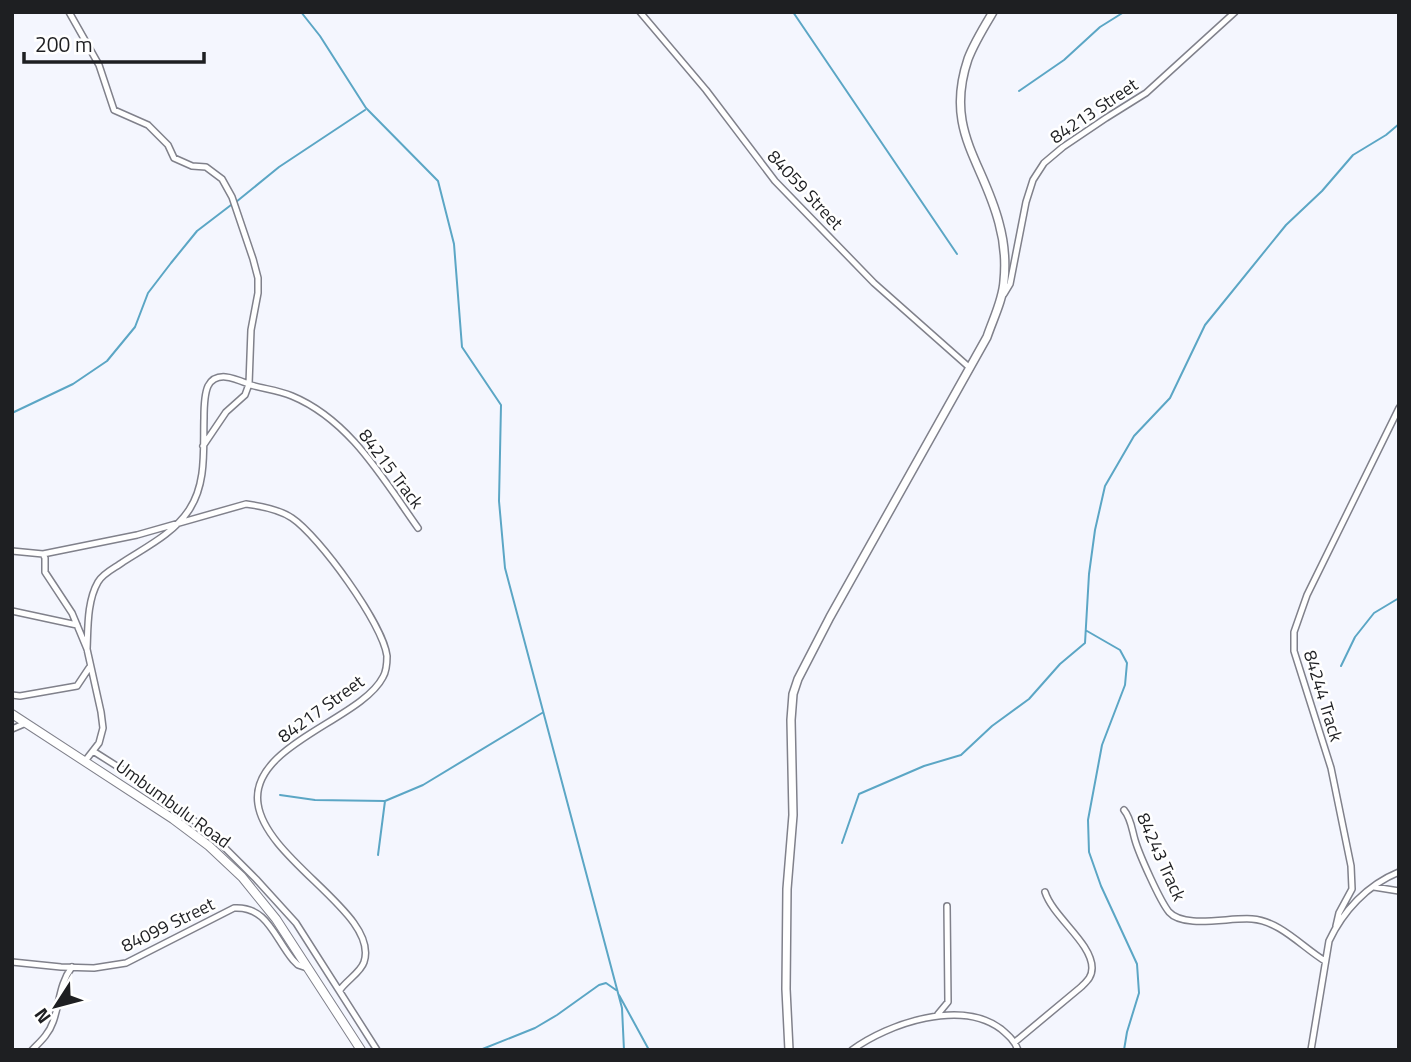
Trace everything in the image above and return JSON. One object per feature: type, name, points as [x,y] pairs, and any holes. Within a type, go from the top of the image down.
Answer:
[{"type":"main road","name":"Umbumbulu Road","points":[[12,714],[173,819],[209,846],[242,877],[276,919],[361,1050]]},
{"type":"street","points":[[69,12],[99,65],[114,110],[148,125],[168,145],[174,158],[214,171],[222,179],[232,197],[258,278],[251,330],[249,384],[245,395],[226,412],[203,446],[199,492],[179,523],[168,533],[107,572],[99,581],[88,621],[87,649],[103,728],[99,743],[85,761]]},
{"type":"street","name":"84059 Street","points":[[640,12],[706,90],[775,181],[874,283],[970,368]]},
{"type":"street","points":[[789,1050],[786,989],[787,889],[793,815],[793,694],[830,617],[970,368],[986,337],[1000,300],[1004,283],[1004,262],[998,220],[968,147],[960,104],[968,57],[993,12]]},
{"type":"street","name":"84213 Street","points":[[1000,300],[1010,284],[1033,180],[1044,163],[1063,147],[1146,93],[1235,12]]},
{"type":"street","name":"84215 Track","points":[[203,446],[204,409],[207,387],[211,382],[225,376],[293,396],[349,435],[418,528]]},
{"type":"street","name":"84244 Track","points":[[1311,1050],[1329,941],[1339,913],[1352,889],[1351,866],[1331,768],[1294,651],[1294,632],[1307,595],[1399,408]]},
{"type":"street","name":"84217 Street","points":[[12,551],[43,554],[103,543],[246,505],[260,506],[292,517],[342,572],[371,619],[382,643],[387,656],[383,677],[372,691],[282,754],[262,779],[257,802],[262,820],[293,862],[347,912],[357,925],[365,951],[364,962],[340,990]]},
{"type":"street","points":[[43,554],[49,581],[64,600],[87,649]]},
{"type":"street","points":[[12,611],[77,625]]},
{"type":"street","points":[[12,695],[77,686],[90,667]]},
{"type":"street","points":[[12,729],[26,723]]},
{"type":"street","points":[[93,751],[164,796],[214,837],[296,923],[377,1050]]},
{"type":"street","name":"84243 Track","points":[[1124,810],[1129,816],[1138,848],[1161,900],[1171,914],[1190,921],[1241,918],[1265,921],[1325,961]]},
{"type":"street","points":[[1336,926],[1358,898],[1399,872]]},
{"type":"street","points":[[1374,887],[1399,891]]},
{"type":"street","points":[[1015,1042],[1081,987],[1090,978],[1092,970],[1089,956],[1082,944],[1049,904],[1045,892]]},
{"type":"street","points":[[934,1017],[948,1002],[947,906]]},
{"type":"street","name":"84099 Street","points":[[12,962],[94,968],[125,963],[234,908],[245,907],[256,911],[298,965],[308,968]]},
{"type":"street","points":[[32,1050],[44,1039],[52,1025],[61,988],[72,967]]},
{"type":"street","points":[[852,1050],[884,1032],[949,1014],[972,1016],[995,1025],[1015,1042],[1018,1050]]},
{"type":"waterway","points":[[301,12],[320,36],[366,108],[438,181],[454,244],[462,347],[501,405],[499,501],[505,568],[622,1008],[624,1050]]},
{"type":"waterway","points":[[793,12],[957,254]]},
{"type":"waterway","points":[[1019,91],[1064,60],[1100,27],[1124,12]]},
{"type":"waterway","points":[[236,202],[279,167],[365,110]]},
{"type":"waterway","points":[[842,843],[859,794],[924,766],[961,755],[992,726],[1029,699],[1060,664],[1085,643],[1089,574],[1105,486],[1134,436],[1170,398],[1205,325],[1286,225],[1322,191],[1353,155],[1399,124]]},
{"type":"waterway","points":[[12,413],[73,384],[107,361],[135,327],[148,293],[171,263],[197,231],[231,205]]},
{"type":"waterway","points":[[1341,666],[1355,637],[1374,613],[1399,598]]},
{"type":"waterway","points":[[1087,631],[1120,650],[1127,663],[1125,685],[1102,745],[1088,820],[1089,852],[1101,886],[1137,964],[1139,993],[1124,1050]]},
{"type":"waterway","points":[[280,795],[315,800],[385,801],[423,785],[542,713]]},
{"type":"waterway","points":[[378,855],[385,801]]},
{"type":"waterway","points":[[480,1050],[535,1028],[599,985],[606,983],[616,990]]},
{"type":"waterway","points":[[619,995],[649,1050]]}]
